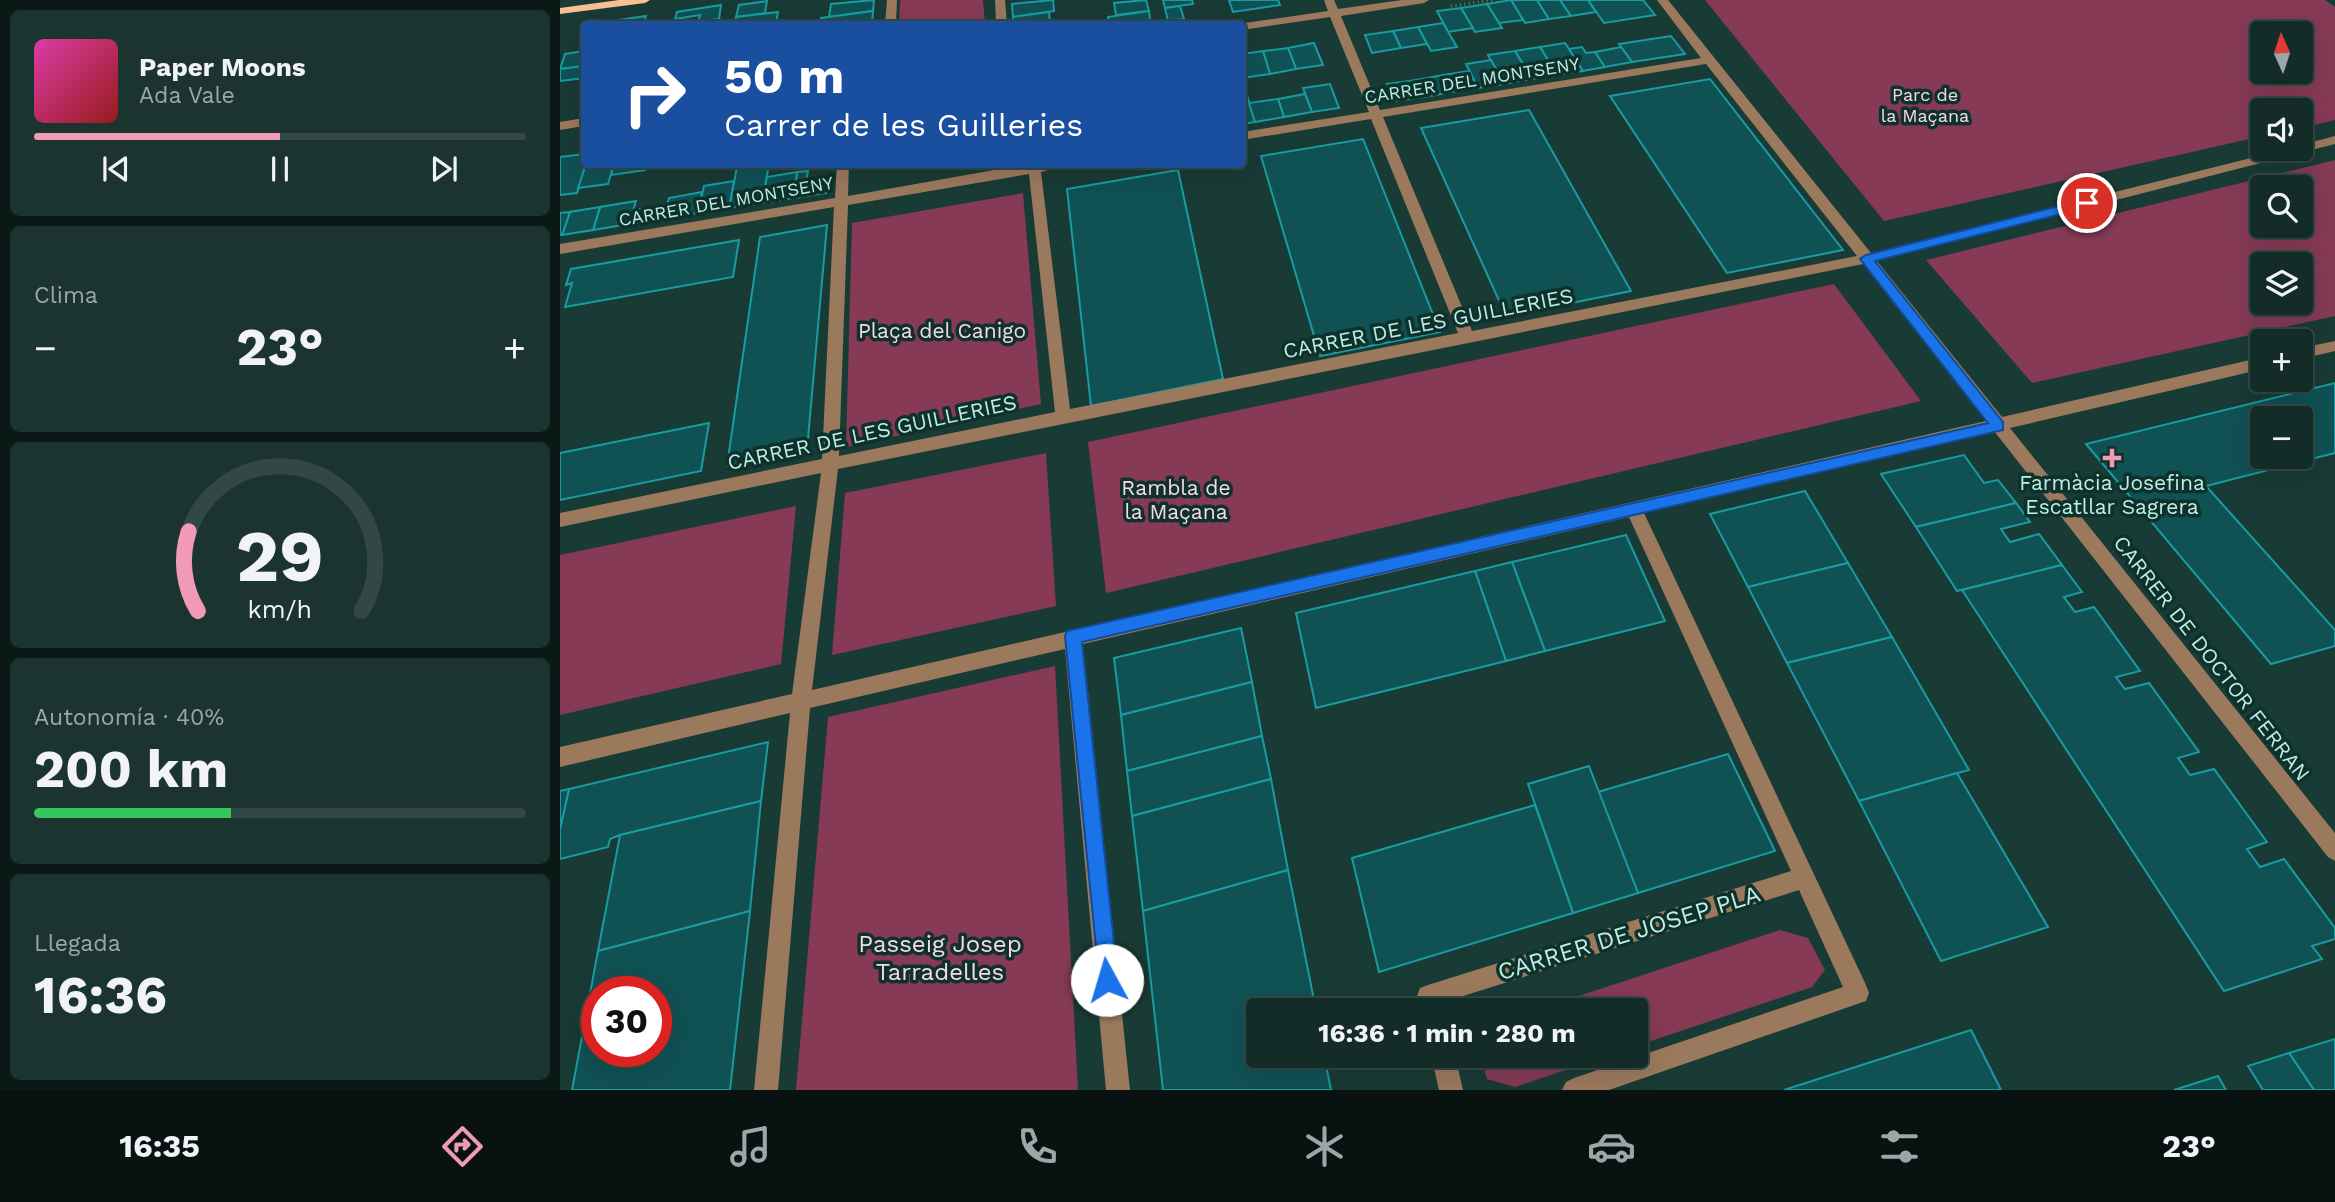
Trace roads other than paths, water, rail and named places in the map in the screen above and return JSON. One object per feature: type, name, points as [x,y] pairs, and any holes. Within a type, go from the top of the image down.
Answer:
[{"type":"main road","points":[[560,11],[645,0]]},
{"type":"street","points":[[891,21],[892,0]]},
{"type":"street","points":[[1000,0],[1002,21]]},
{"type":"street","points":[[1246,26],[1332,6],[1424,0]]},
{"type":"street","name":"CARRER DE DOCTOR FERRAN","points":[[1662,0],[2335,850]]},
{"type":"street","points":[[1332,6],[1374,116],[1468,339]]},
{"type":"street","name":"CARRER DEL MONTSENY","points":[[1246,135],[1708,60]]},
{"type":"street","points":[[560,126],[581,122]]},
{"type":"street","name":"CARRER DE LES GUILLERIES","points":[[2313,146],[2335,140]]},
{"type":"street","name":"CARRER DE LES GUILLERIES","points":[[560,520],[1063,416],[1468,339],[1866,259],[2254,161]]},
{"type":"street","points":[[766,1090],[801,703],[830,465],[843,168]]},
{"type":"street","name":"CARRER DEL MONTSENY","points":[[560,249],[1028,168]]},
{"type":"street","points":[[1034,168],[1063,416]]},
{"type":"street","points":[[2313,351],[2335,346]]},
{"type":"street","points":[[560,757],[801,703],[1073,636],[2250,366]]},
{"type":"street","points":[[1574,1090],[1858,993],[1633,508]]},
{"type":"street","points":[[1073,636],[1118,1090]]},
{"type":"street","name":"CARRER DE JOSEP PLA","points":[[1428,998],[1804,878]]},
{"type":"street","points":[[1446,1068],[1451,1090]]},
{"type":"place","name":"Farmàcia Josefina Escatllar Sagrera","points":[[2112,458]]},
{"type":"park label","name":"Parc de la Maçana","points":[[1925,104]]},
{"type":"park label","name":"Plaça del Canigo","points":[[942,330]]},
{"type":"park label","name":"Rambla de la Maçana","points":[[1176,499]]},
{"type":"park label","name":"Passeig Josep Tarradelles","points":[[940,958]]}]
